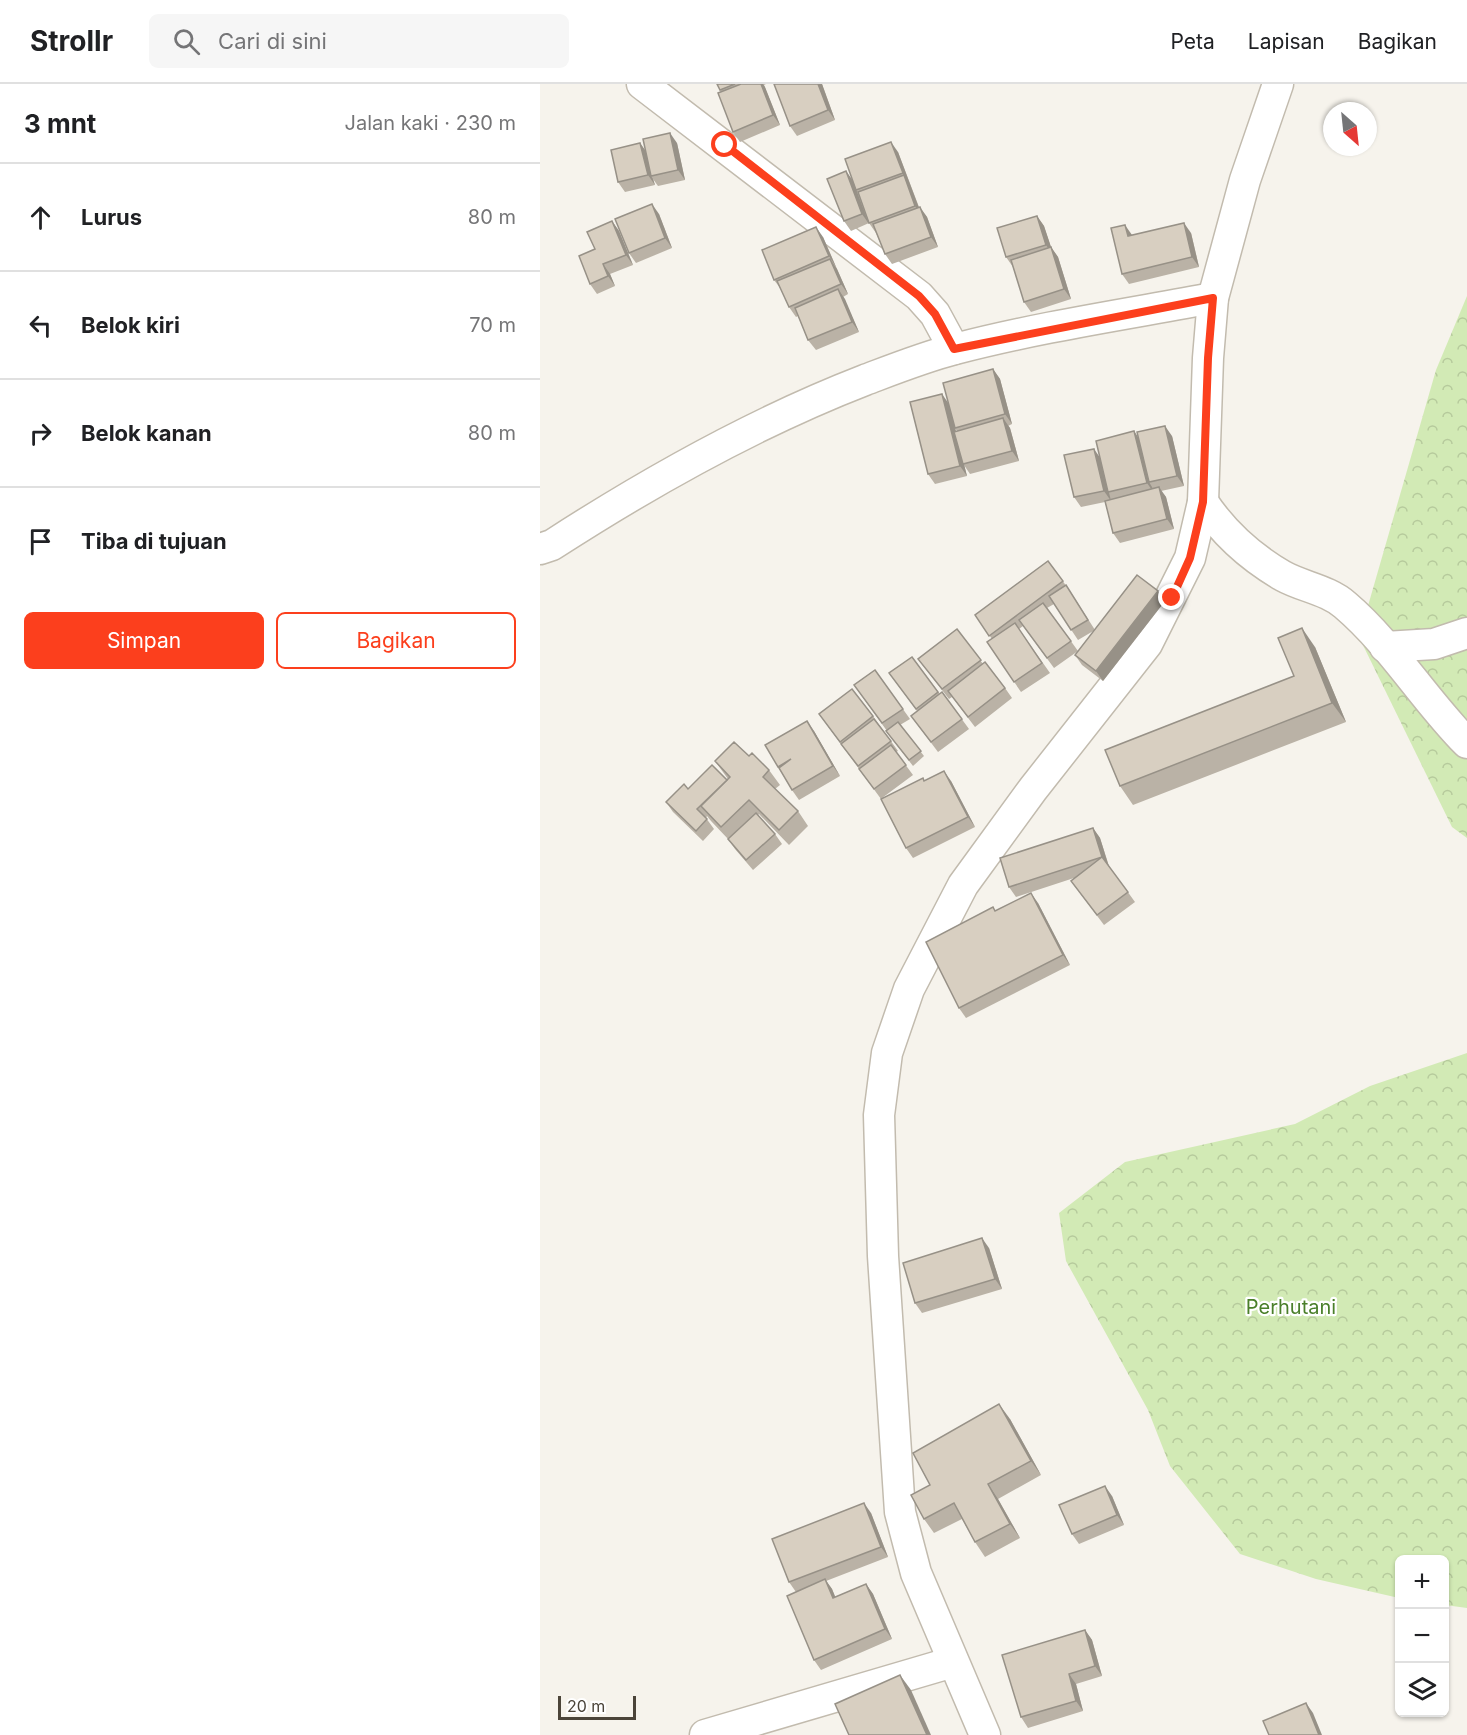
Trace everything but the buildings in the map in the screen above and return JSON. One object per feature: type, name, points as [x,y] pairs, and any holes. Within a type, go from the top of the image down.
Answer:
[{"type":"street","points":[[642,84],[919,296],[935,314],[954,349]]},
{"type":"street","points":[[985,1735],[916,1573],[900,1512],[882,1221],[879,1115],[887,1053],[909,988],[963,885],[1033,789],[1147,644],[1190,558],[1203,502],[1208,358],[1213,298],[1245,180],[1278,84]]},
{"type":"street","points":[[540,549],[552,545],[676,469],[804,405],[954,349],[1213,298]]},
{"type":"street","points":[[1203,502],[1217,523],[1238,543],[1284,576],[1343,603],[1362,621],[1449,725],[1467,743]]},
{"type":"street","points":[[1385,648],[1434,644],[1467,633]]},
{"type":"street","points":[[705,1735],[953,1662]]},
{"type":"green space","points":[[1467,296],[1467,838],[1452,827],[1359,637],[1436,370]]},
{"type":"green space","name":"Perhutani","points":[[1467,1053],[1467,1608],[1449,1606],[1449,1555],[1395,1555],[1395,1597],[1316,1579],[1240,1554],[1170,1466],[1148,1410],[1066,1261],[1059,1213],[1125,1162],[1295,1124],[1370,1086]]},
{"type":"route","points":[[725,145],[919,296],[935,314],[954,349],[1213,298],[1208,358],[1203,502],[1190,558],[1172,598]]}]
